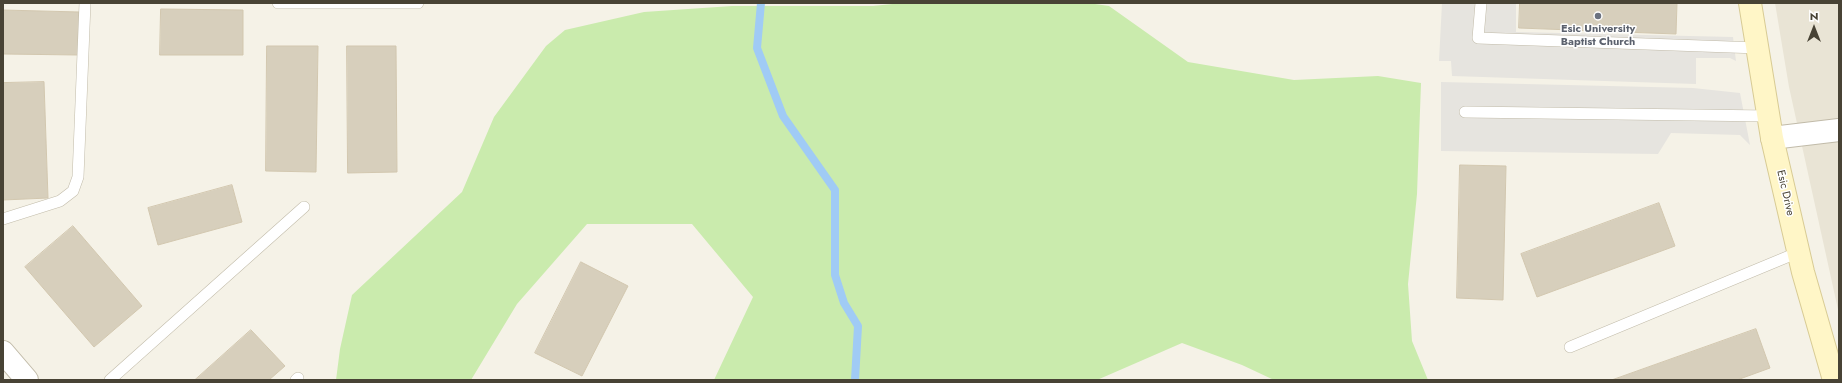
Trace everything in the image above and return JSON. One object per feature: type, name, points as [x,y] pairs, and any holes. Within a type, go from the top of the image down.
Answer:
[{"type":"street","name":"Esic Drive","points":[[1750,3],[1772,138],[1798,252],[1834,380]]},
{"type":"street","points":[[1772,138],[1839,130]]},
{"type":"street","points":[[3,352],[27,380]]},
{"type":"lane","points":[[3,219],[60,201],[73,191],[78,176],[85,3]]},
{"type":"lane","points":[[278,3],[418,3]]},
{"type":"lane","points":[[1481,3],[1478,38],[1758,48]]},
{"type":"lane","points":[[1465,112],[1768,116]]},
{"type":"lane","points":[[110,380],[304,207]]},
{"type":"lane","points":[[1570,347],[1798,252]]},
{"type":"shaded area","points":[[1442,3],[1516,3],[1516,32],[1733,37],[1736,61],[1730,58],[1696,58],[1696,84],[1452,76],[1451,61],[1439,61]]},
{"type":"shaded area","points":[[1775,3],[1839,3],[1839,314],[1789,87]]},
{"type":"shaded area","points":[[1441,82],[1693,88],[1740,93],[1750,145],[1740,135],[1671,133],[1658,154],[1441,151]]},
{"type":"green space","points":[[902,3],[1088,3],[1109,6],[1188,62],[1294,80],[1378,76],[1421,83],[1417,194],[1408,284],[1412,341],[1428,380],[1274,380],[1242,365],[1182,343],[1097,380],[714,380],[753,297],[692,224],[587,224],[517,304],[471,380],[336,380],[340,349],[352,295],[462,192],[494,117],[546,46],[565,30],[644,12],[732,6],[873,6]]},
{"type":"building","name":"Esic University Baptist Church","points":[[1520,3],[1677,3],[1676,34],[1519,28]]},
{"type":"building","points":[[161,9],[243,10],[243,55],[160,55]]},
{"type":"building","points":[[3,10],[79,12],[78,55],[3,54]]},
{"type":"building","points":[[267,46],[318,46],[316,172],[266,171]]},
{"type":"building","points":[[347,46],[396,46],[397,172],[348,173]]},
{"type":"building","points":[[44,82],[48,198],[3,200],[3,83]]},
{"type":"building","points":[[1460,165],[1506,166],[1503,300],[1457,298]]},
{"type":"building","points":[[232,185],[242,222],[158,245],[148,208]]},
{"type":"building","points":[[1659,203],[1675,246],[1537,297],[1521,254]]},
{"type":"building","points":[[73,226],[142,306],[94,347],[25,267]]},
{"type":"building","points":[[581,262],[628,286],[582,376],[535,353]]},
{"type":"building","points":[[1756,329],[1770,368],[1737,380],[1612,380]]},
{"type":"building","points":[[251,330],[285,366],[269,380],[195,380]]},
{"type":"waterway","points":[[761,3],[757,48],[783,116],[835,190],[835,275],[844,303],[858,326],[855,380]]},
{"type":"place","name":"Esic University Baptist Church","points":[[1598,16]]}]
